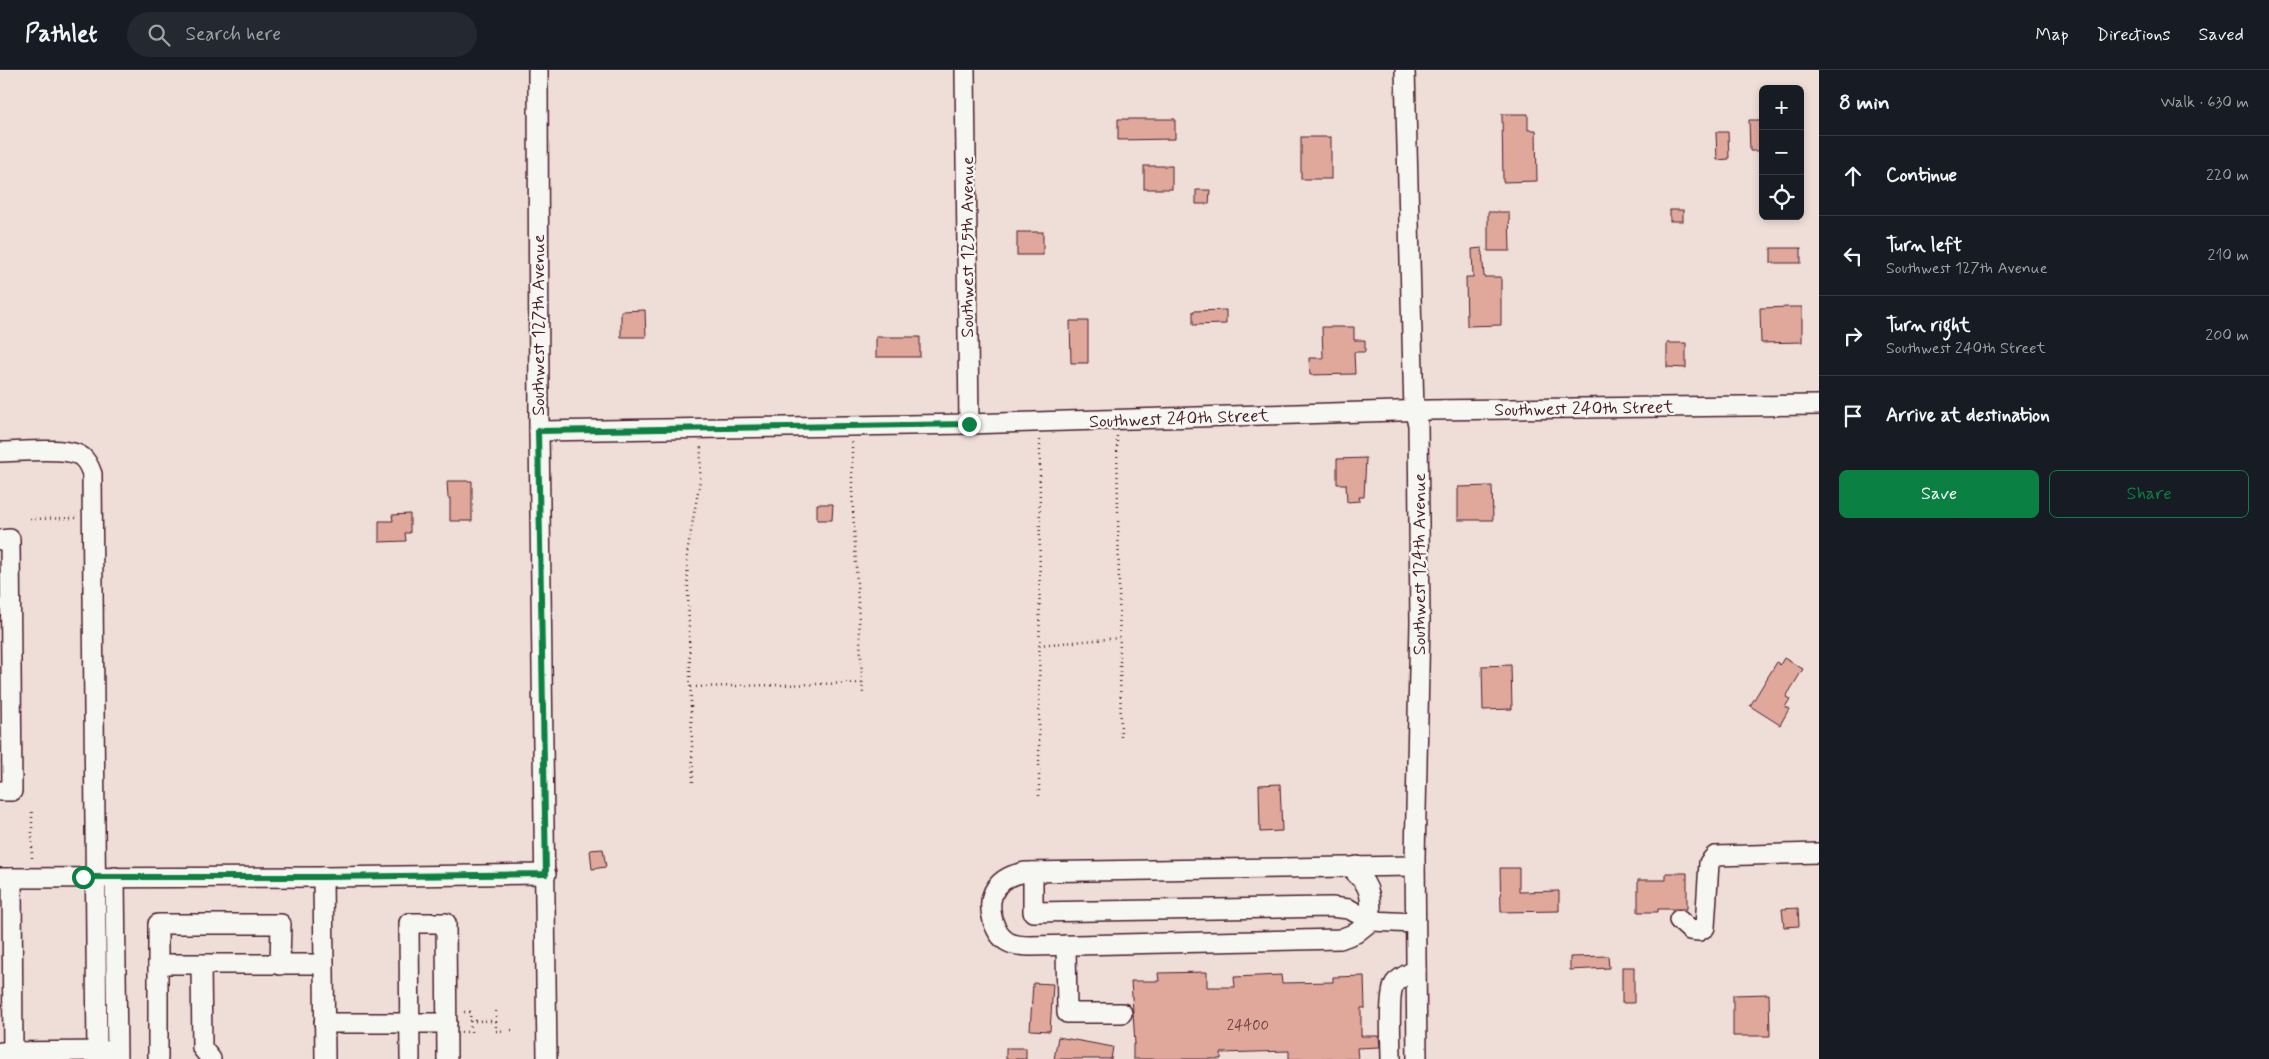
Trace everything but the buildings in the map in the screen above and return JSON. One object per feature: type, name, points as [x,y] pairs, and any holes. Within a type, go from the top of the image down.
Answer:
[{"type":"street","name":"Southwest 127th Avenue","points":[[538,70],[538,431],[546,874],[547,1059]]},
{"type":"street","name":"Southwest 125th Avenue","points":[[965,70],[969,424]]},
{"type":"street","name":"Southwest 124th Avenue","points":[[1405,70],[1414,411],[1418,424],[1420,622],[1415,866],[1417,1059]]},
{"type":"street","name":"Southwest 240th Street","points":[[538,431],[969,424],[1414,411],[1819,405]]},
{"type":"street","points":[[0,452],[64,452],[76,454],[86,462],[92,474],[97,1055]]},
{"type":"street","points":[[0,540],[10,540],[12,791],[0,791]]},
{"type":"street","points":[[1679,920],[1690,930],[1699,931],[1705,927],[1709,863],[1715,856],[1819,853]]},
{"type":"street","points":[[1357,866],[1357,875],[1366,884],[1370,896],[1371,921]]},
{"type":"street","points":[[1371,921],[1356,933],[1340,939],[1018,946],[1002,938],[990,911],[992,896],[999,883],[1015,874],[1032,872],[1415,866]]},
{"type":"street","points":[[1032,872],[1033,912],[1331,907],[1349,909],[1371,921],[1415,923]]},
{"type":"street","points":[[115,877],[117,1055],[9,1054],[6,967],[6,878],[95,877],[115,877],[323,877],[546,874]]},
{"type":"street","points":[[323,877],[325,1059]]},
{"type":"street","points":[[1331,907],[1370,896]]},
{"type":"street","points":[[410,1059],[409,923],[446,923],[454,1022],[447,1059]]},
{"type":"street","points":[[158,1059],[158,924],[281,924],[280,965]]},
{"type":"street","points":[[1066,945],[1067,1013],[1122,1014]]},
{"type":"street","points":[[158,964],[324,964]]},
{"type":"street","points":[[201,964],[202,1048],[211,1059]]},
{"type":"street","points":[[1391,1059],[1393,988],[1395,983],[1416,970]]},
{"type":"street","points":[[324,1023],[454,1022]]},
{"type":"path","points":[[1116,420],[1121,737]]},
{"type":"path","points":[[1038,796],[1040,422]]},
{"type":"path","points":[[852,426],[852,490],[862,696]]},
{"type":"path","points":[[693,782],[687,554],[700,480],[702,428]]},
{"type":"path","points":[[30,519],[77,518]]},
{"type":"path","points":[[1039,645],[1119,638]]},
{"type":"path","points":[[690,687],[862,683]]},
{"type":"path","points":[[32,812],[32,858]]},
{"type":"path","points":[[496,1011],[496,1031],[512,1030]]},
{"type":"path","points":[[470,1012],[471,1032],[454,1022],[470,1012]]},
{"type":"path","points":[[470,1021],[496,1021]]},
{"type":"route","points":[[83,877],[323,877],[546,874],[538,431],[969,424]]}]
